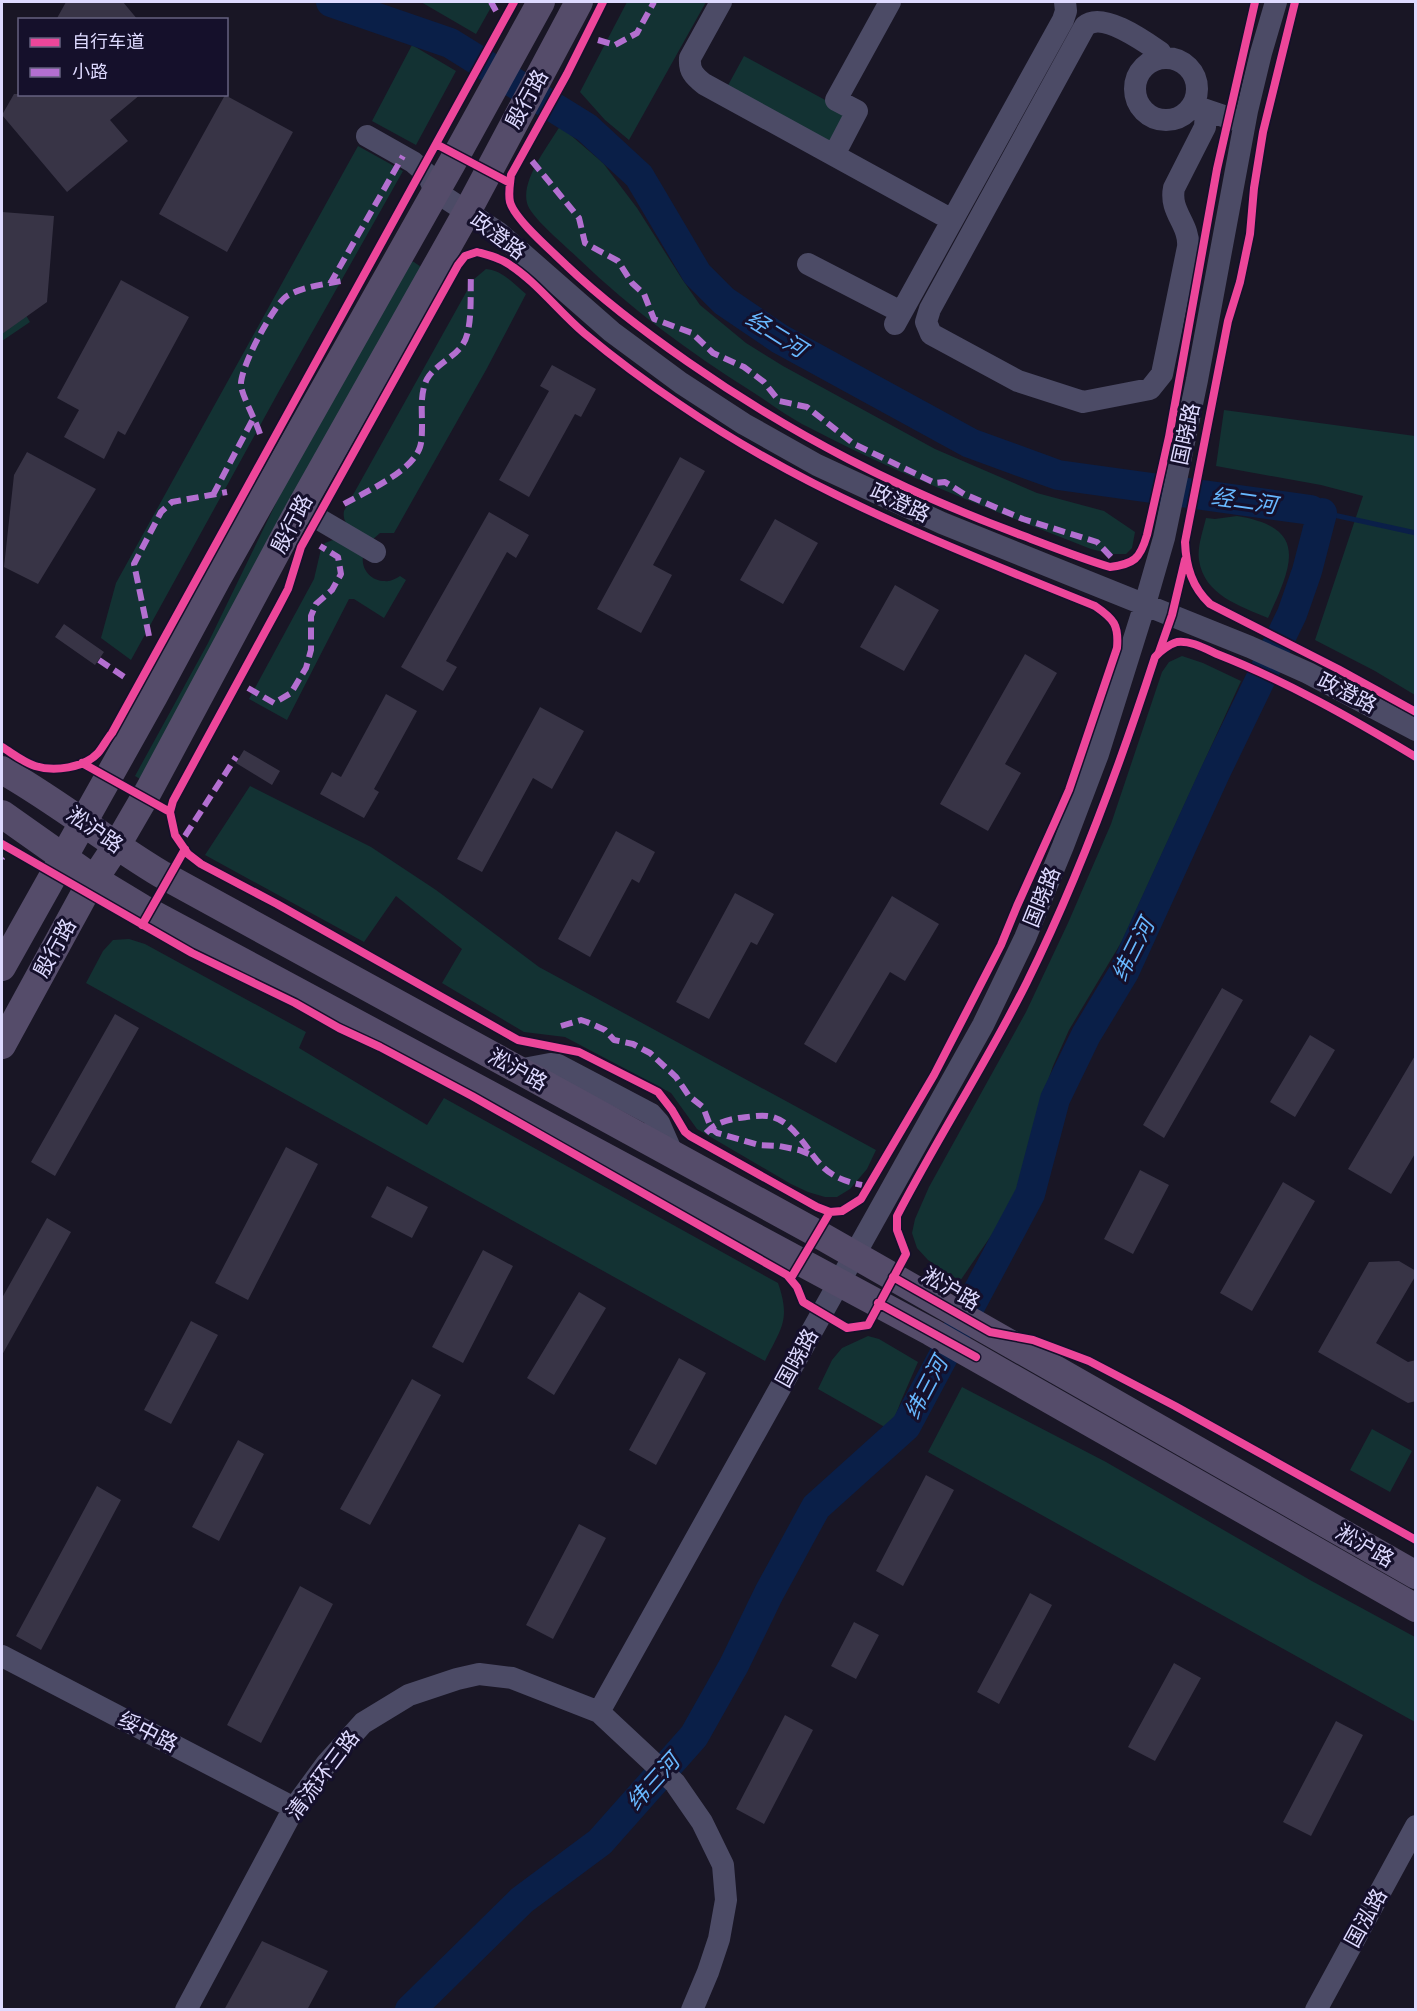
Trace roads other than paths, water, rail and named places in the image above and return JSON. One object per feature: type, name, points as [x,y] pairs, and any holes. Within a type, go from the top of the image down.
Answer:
[{"type":"main road","name":"殷行路","points":[[2,967],[541,2]]},
{"type":"main road","name":"殷行路","points":[[2,1045],[94,879],[117,845],[300,508],[467,212],[579,2]]},
{"type":"main road","name":"淞沪路","points":[[2,770],[50,799],[161,874],[855,1255],[1416,1575]]},
{"type":"main road","name":"淞沪路","points":[[2,814],[94,879],[148,912],[931,1332],[1416,1608]]},
{"type":"street","points":[[721,2],[690,58],[689,67],[695,77],[952,220]]},
{"type":"street","points":[[834,155],[857,111],[836,100],[890,2]]},
{"type":"street","points":[[807,264],[898,318],[1063,20],[1066,11],[1065,2]]},
{"type":"street","name":"国晓路","points":[[599,1712],[982,1025],[1025,938],[1063,846],[1098,754],[1164,538],[1199,368],[1244,123],[1276,2]]},
{"type":"street","points":[[1163,58],[1160,52],[1115,26],[1098,20],[1089,21],[1084,26],[930,309],[926,322],[931,334],[1018,381],[1083,402],[1150,389],[1162,374],[1188,247],[1189,238],[1172,198],[1174,188],[1205,127],[1199,108],[1196,95],[1196,84],[1192,72],[1185,64],[1175,59],[1163,58],[1153,61],[1144,66],[1136,79],[1135,91],[1138,101],[1144,111],[1152,117],[1168,120],[1199,108],[1244,123]]},
{"type":"street","points":[[367,136],[413,162],[428,175],[435,191]]},
{"type":"street","name":"政澄路","points":[[435,191],[500,233],[612,332],[681,383],[744,424],[817,465],[942,523],[1250,647],[1308,673],[1416,730]]},
{"type":"street","points":[[300,508],[375,552]]},
{"type":"street","name":"绥中路","points":[[2,1656],[294,1808]]},
{"type":"street","name":"清流环三路","points":[[186,2010],[294,1808],[327,1763],[363,1723],[409,1695],[479,1674],[512,1678],[599,1712],[675,1783],[702,1822],[723,1865],[726,1900],[719,1939],[692,2010]]},
{"type":"street","name":"国泓路","points":[[1316,2010],[1416,1826]]},
{"type":"waterway","name":"经二河","points":[[331,2],[450,43],[587,128],[639,176],[697,274],[724,301],[780,339],[970,443],[1058,475],[1311,510]]},
{"type":"waterway","name":"纬三河","points":[[1311,510],[1416,533]]},
{"type":"waterway","name":"纬三河","points":[[410,2010],[522,1900],[600,1842],[694,1736],[734,1665],[769,1593],[816,1507],[906,1426],[1030,1194],[1055,1099],[1086,1035],[1124,972],[1215,773],[1292,614],[1307,571],[1322,513]]}]
